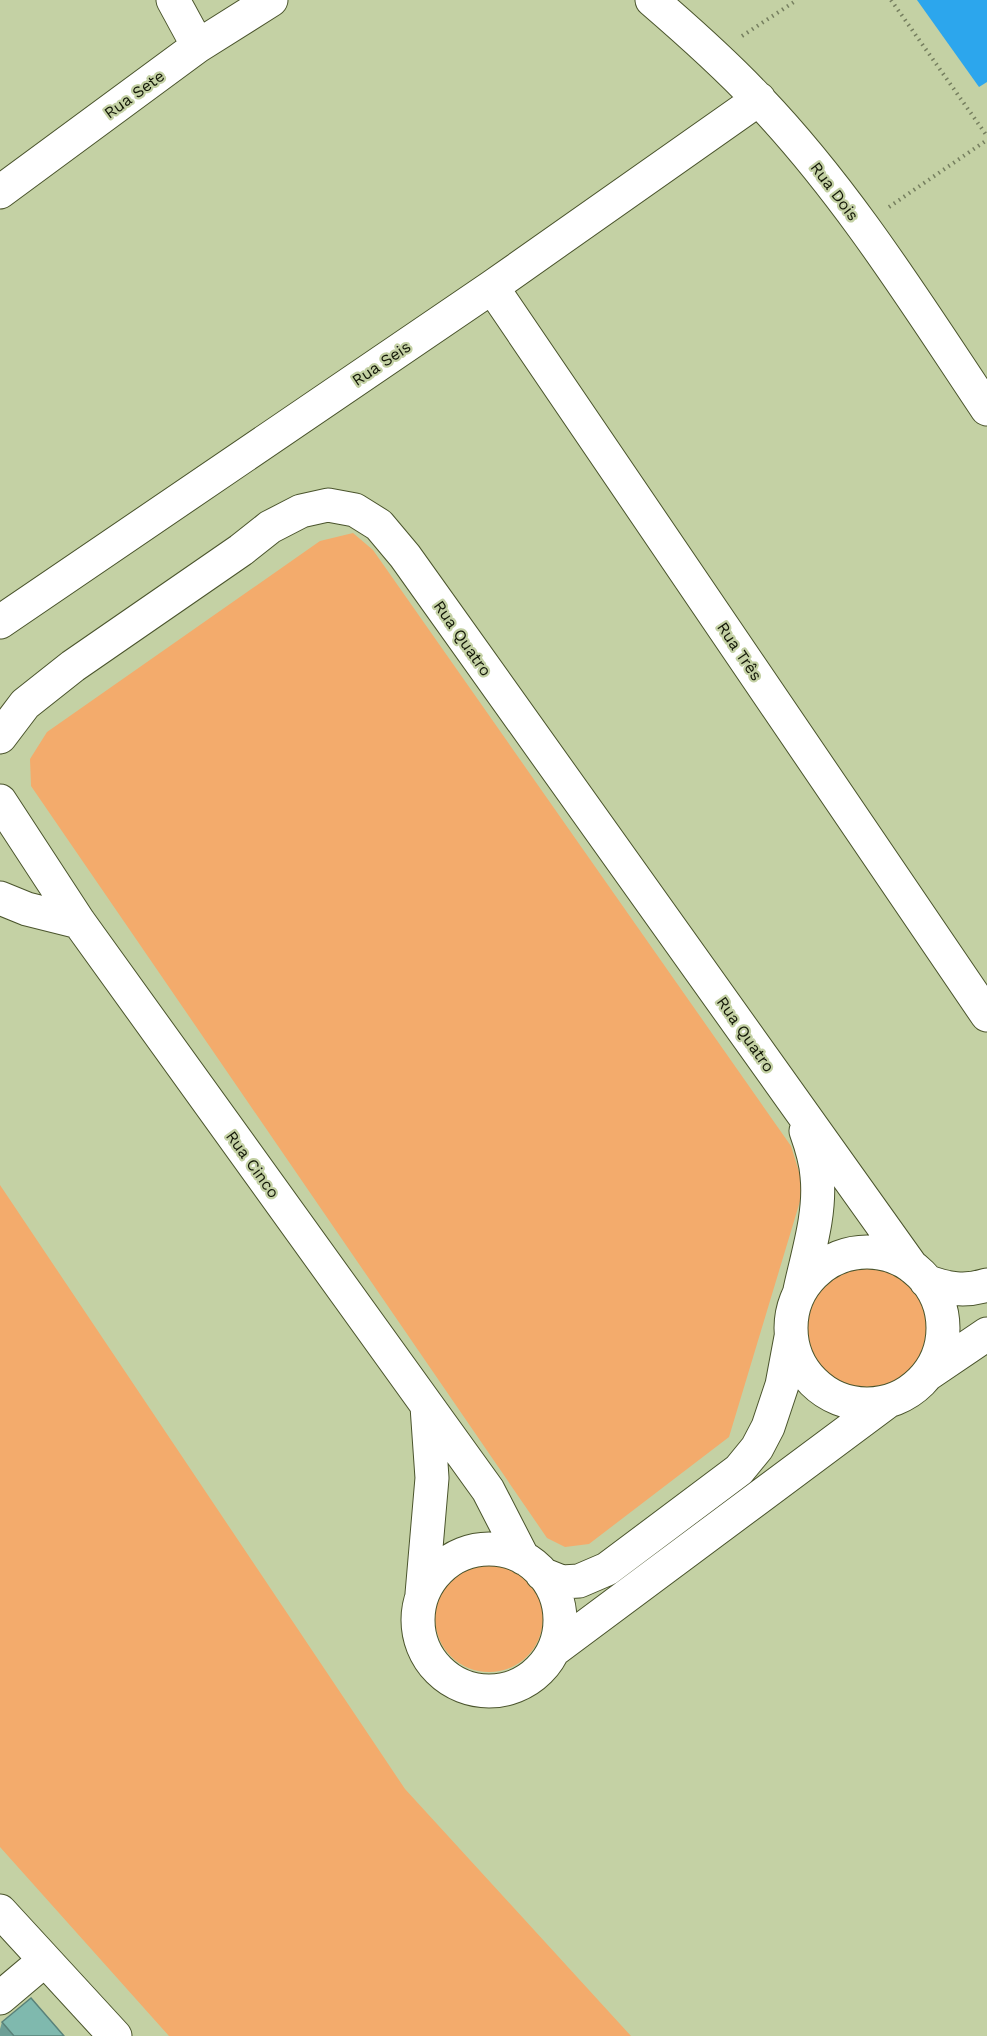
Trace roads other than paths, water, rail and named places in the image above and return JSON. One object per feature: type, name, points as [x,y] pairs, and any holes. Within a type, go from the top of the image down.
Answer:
[{"type":"street","points":[[173,0],[198,46]]},
{"type":"street","name":"Rua Sete","points":[[0,192],[198,46],[271,0]]},
{"type":"street","name":"Rua Dois","points":[[652,0],[759,99],[813,161],[884,256],[987,409]]},
{"type":"street","name":"Rua Seis","points":[[0,622],[492,287],[759,99]]},
{"type":"street","name":"Rua Três","points":[[492,287],[987,1015]]},
{"type":"street","name":"Rua Quatro","points":[[0,737],[25,704],[74,666],[241,550],[270,527],[301,511],[328,505],[356,510],[379,525],[392,539],[919,1274]]},
{"type":"street","name":"Rua Cinco","points":[[0,801],[79,922],[488,1490],[533,1566]]},
{"type":"street","points":[[0,898],[27,909],[79,922]]},
{"type":"street","points":[[422,1594],[433,1576],[447,1562],[465,1553],[484,1549],[504,1551],[562,1582],[579,1581],[607,1569],[739,1470],[757,1448],[768,1427],[782,1385],[791,1337],[792,1313],[800,1290],[818,1201],[818,1175],[806,1118]]},
{"type":"street","points":[[800,1290],[826,1263],[860,1252],[878,1253],[896,1258],[945,1289],[977,1288],[987,1285]]},
{"type":"street","points":[[919,1274],[937,1298],[942,1317],[942,1337],[938,1357],[928,1374]]},
{"type":"street","points":[[554,1650],[887,1402],[910,1391],[928,1374],[987,1334]]},
{"type":"street","points":[[791,1337],[798,1363],[814,1383],[828,1393],[836,1398],[861,1404],[887,1402]]},
{"type":"street","points":[[427,1406],[432,1478],[422,1594],[417,1616],[420,1638],[428,1658],[443,1674],[461,1686],[482,1691],[504,1690],[524,1682],[542,1669],[554,1650],[560,1628],[558,1606],[550,1584],[533,1566]]},
{"type":"street","points":[[0,1911],[115,2036]]},
{"type":"street","points":[[0,1998],[45,1960]]},
{"type":"water","points":[[917,0],[987,0],[987,82],[979,87]]}]
